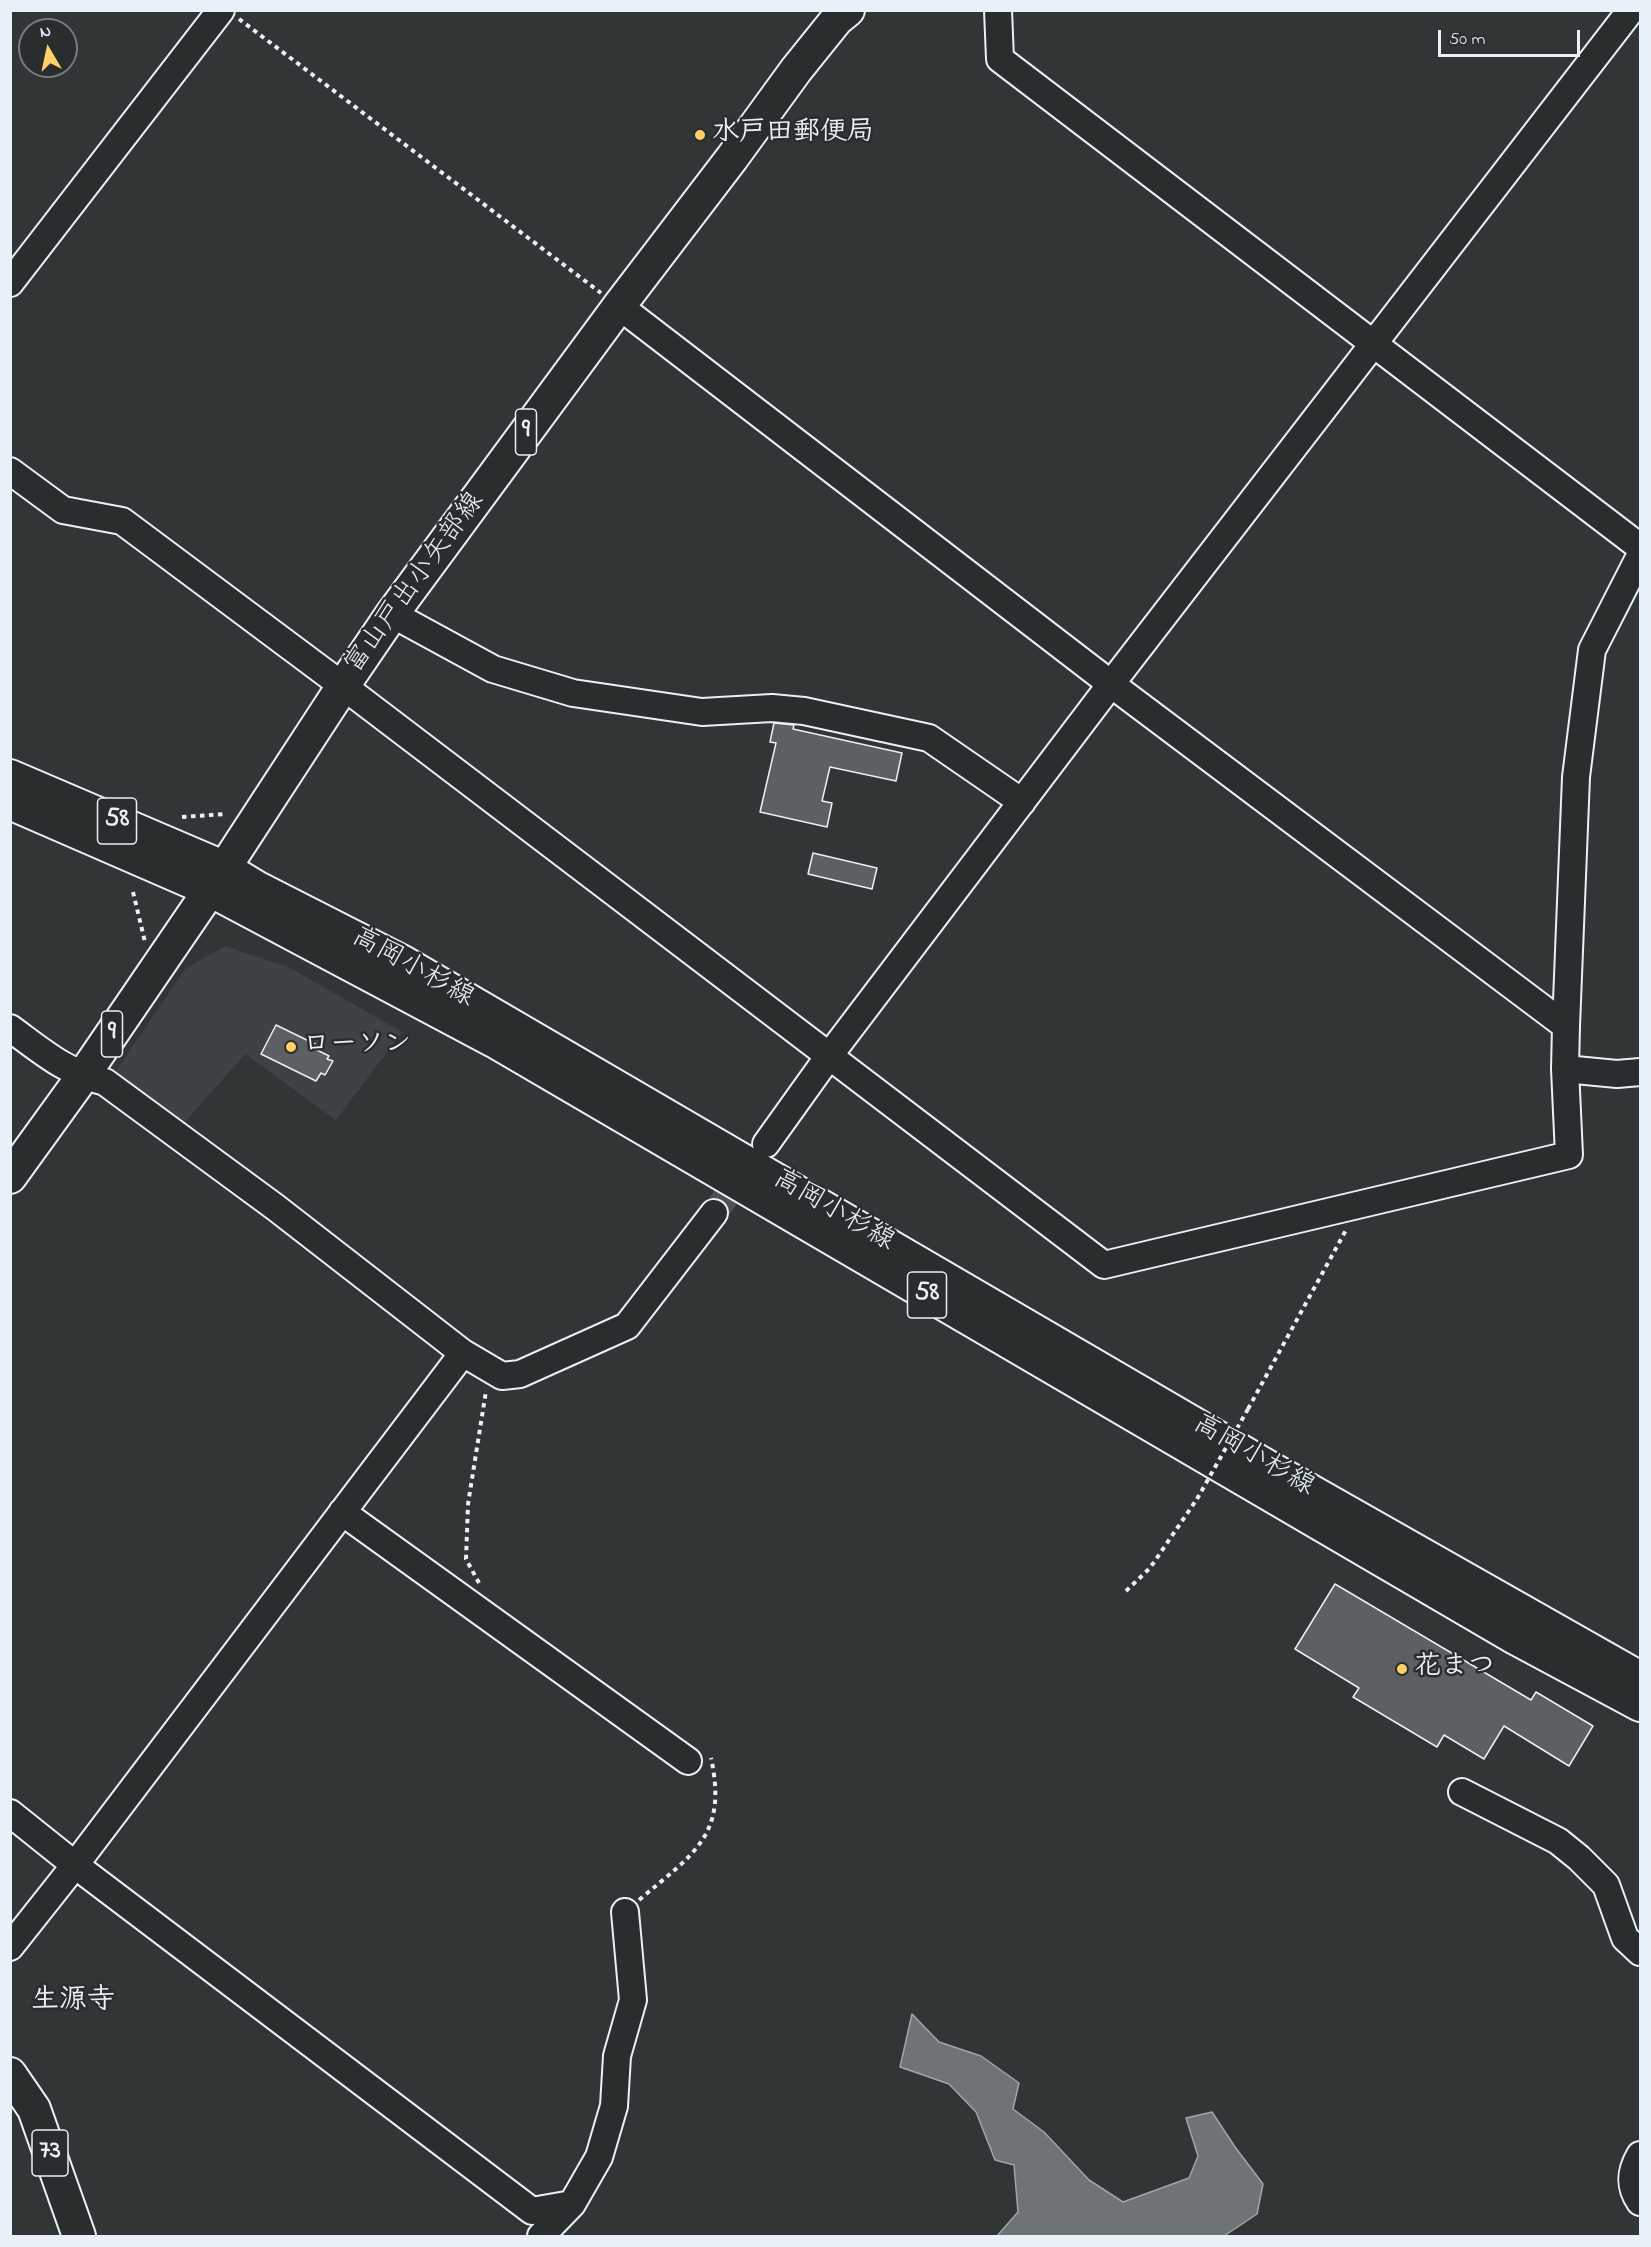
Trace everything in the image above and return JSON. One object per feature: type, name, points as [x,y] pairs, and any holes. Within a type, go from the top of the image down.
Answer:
[{"type":"main road","name":"富山戸出小矢部線","points":[[10,1177],[83,1076],[392,614],[796,70],[837,19],[848,10]]},
{"type":"main road","name":"高岡小杉線","points":[[10,776],[217,878],[1515,1638],[1641,1705]]},
{"type":"main road","name":"高岡小杉線","points":[[10,803],[217,878],[256,887],[403,962],[1265,1465],[1641,1678]]},
{"type":"main road","name":"73","points":[[10,2074],[34,2109],[79,2236]]},
{"type":"street","points":[[998,10],[1000,59],[1641,547]]},
{"type":"street","points":[[766,1144],[829,1056],[1111,684],[1375,345],[1631,10]]},
{"type":"street","points":[[10,283],[229,14]]},
{"type":"street","points":[[619,306],[1111,684],[1566,1026]]},
{"type":"street","points":[[10,471],[63,510],[122,521],[343,686],[1104,1265],[1569,1155],[1566,1026],[1576,777],[1592,651],[1641,556]]},
{"type":"street","points":[[392,614],[493,669],[573,693],[702,712],[772,708],[804,711],[929,738],[1022,802]]},
{"type":"street","points":[[10,1028],[63,1067],[105,1082],[275,1207],[463,1353],[502,1377],[520,1374],[627,1326],[714,1213]]},
{"type":"street","points":[[1566,1069],[1617,1074],[1641,1072]]},
{"type":"street","points":[[10,1947],[75,1865],[463,1353]]},
{"type":"street","points":[[342,1512],[688,1761]]},
{"type":"street","points":[[1462,1792],[1558,1841],[1580,1858],[1606,1885],[1625,1938],[1641,1952]]},
{"type":"street","points":[[10,1813],[75,1865],[532,2211],[572,2204]]},
{"type":"street","points":[[541,2236],[572,2204],[599,2157],[614,2106],[617,2056],[633,2000],[625,1912]]},
{"type":"street","points":[[1641,2155],[1632,2172],[1634,2192],[1641,2202]]},
{"type":"path","points":[[229,14],[619,306]]},
{"type":"path","points":[[182,818],[225,814]]},
{"type":"path","points":[[133,892],[146,946]]},
{"type":"path","points":[[1126,1591],[1149,1568],[1197,1499],[1360,1205]]},
{"type":"shaded area","points":[[225,946],[290,968],[402,1032],[336,1120],[245,1054],[185,1122],[114,1074],[185,969]]},
{"type":"shaded area","points":[[912,2014],[939,2042],[981,2056],[1019,2083],[1013,2109],[1044,2132],[1089,2180],[1123,2202],[1189,2178],[1198,2156],[1186,2118],[1212,2112],[1263,2184],[1257,2214],[1224,2236],[997,2236],[1018,2212],[1014,2165],[995,2160],[976,2112],[949,2084],[900,2067]]},
{"type":"building","points":[[774,723],[794,725],[793,729],[902,753],[896,781],[830,767],[822,801],[832,803],[827,827],[760,812],[776,743],[770,742]]},
{"type":"building","points":[[813,853],[877,868],[872,889],[808,874]]},
{"type":"building","points":[[276,1025],[317,1045],[315,1049],[329,1056],[327,1059],[333,1061],[325,1075],[321,1073],[316,1081],[261,1054]]},
{"type":"building","name":"花まつ","points":[[1335,1584],[1531,1700],[1536,1692],[1593,1726],[1569,1766],[1504,1726],[1484,1759],[1444,1735],[1437,1747],[1353,1697],[1359,1688],[1295,1649]]},
{"type":"tunnel","points":[[714,1213],[748,1168]]},
{"type":"place","name":"水戸田郵便局","points":[[700,135]]},
{"type":"place","name":"ローソン","points":[[291,1047]]},
{"type":"place","name":"花まつ","points":[[1402,1669]]},
{"type":"district","name":"生源寺","points":[[73,2002]]}]
